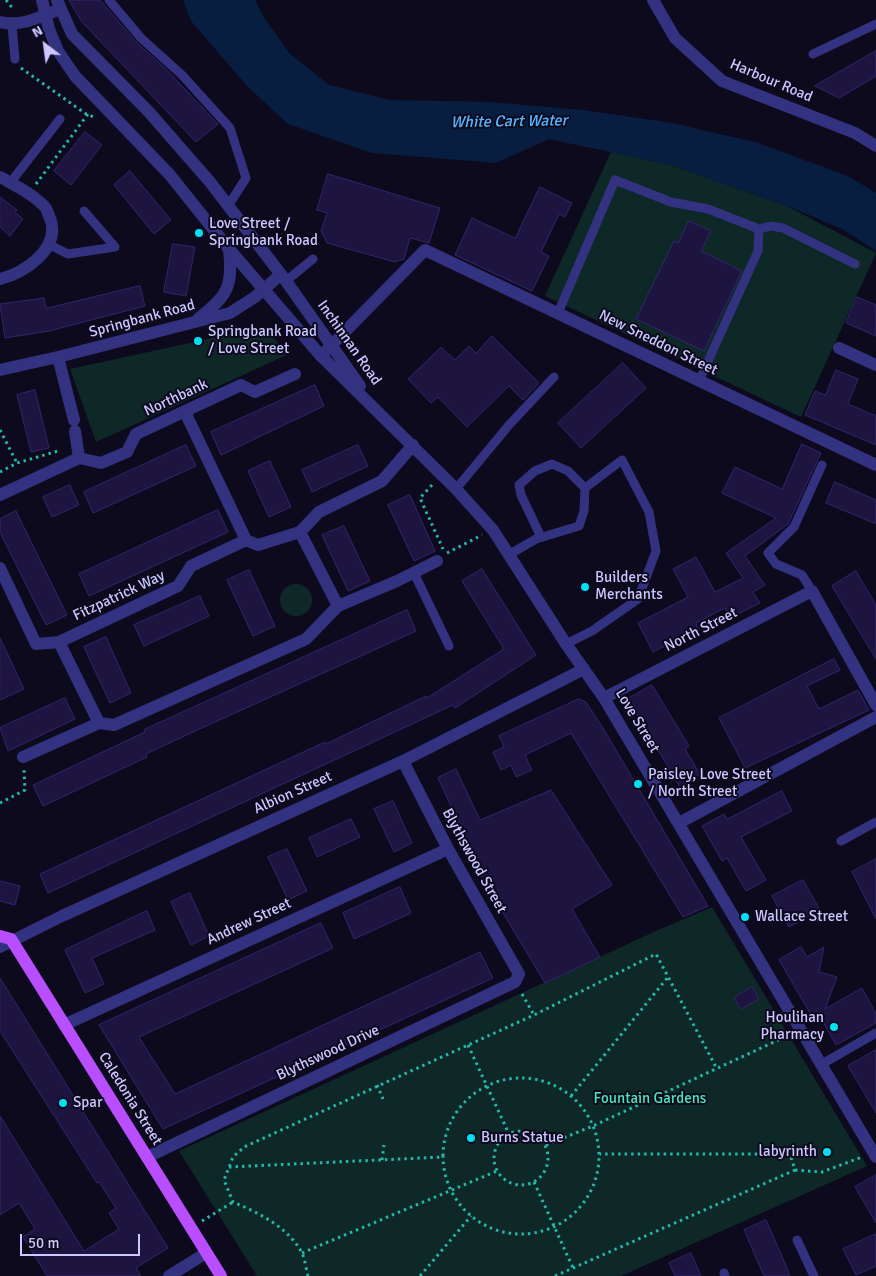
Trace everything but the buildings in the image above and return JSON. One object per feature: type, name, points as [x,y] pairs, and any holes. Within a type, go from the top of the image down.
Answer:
[{"type":"main road","name":"Caledonia Street","points":[[6,938],[64,1025],[221,1276]]},
{"type":"street","name":"Inchinnan Road","points":[[42,0],[45,15],[58,51],[75,76],[170,175],[229,249],[321,356],[376,408]]},
{"type":"street","name":"Harbour Road","points":[[653,0],[675,38],[722,81],[855,133],[876,146]]},
{"type":"street","name":"Inchinnan Road","points":[[59,4],[72,34],[149,112],[228,206],[283,278],[376,408]]},
{"type":"street","points":[[6,23],[45,15],[59,4]]},
{"type":"street","points":[[0,280],[38,258],[50,245],[53,228],[47,209],[29,193],[5,180]]},
{"type":"street","points":[[194,322],[225,294],[230,280],[229,249]]},
{"type":"street","name":"New Sneddon Street","points":[[332,346],[425,250],[876,465]]},
{"type":"street","name":"Springbank Road","points":[[0,370],[230,313],[263,289],[283,278]]},
{"type":"street","points":[[321,356],[332,346]]},
{"type":"street","points":[[839,348],[876,365]]},
{"type":"street","points":[[0,494],[78,451],[75,425],[58,357]]},
{"type":"street","name":"Northbank","points":[[78,451],[101,463],[128,452],[136,434],[241,386],[255,392],[295,374]]},
{"type":"street","name":"Love Street","points":[[376,408],[456,489],[510,554],[566,644],[604,698],[875,1155]]},
{"type":"street","points":[[185,412],[246,540]]},
{"type":"street","name":"Fitzpatrick Way","points":[[59,642],[178,586],[190,566],[246,540],[258,545],[300,532],[319,512],[382,481],[413,445]]},
{"type":"street","points":[[300,532],[338,606]]},
{"type":"street","points":[[23,757],[99,723],[114,725],[306,639],[338,606],[414,573],[441,557]]},
{"type":"street","points":[[0,568],[36,644],[59,642],[99,723]]},
{"type":"street","points":[[812,592],[876,705]]},
{"type":"street","name":"North Street","points":[[604,698],[812,592]]},
{"type":"street","name":"Albion Street","points":[[0,947],[6,938],[404,761],[584,669]]},
{"type":"street","points":[[679,823],[876,717]]},
{"type":"street","name":"Blythswood Street","points":[[404,761],[448,849],[517,978]]},
{"type":"street","name":"Andrew Street","points":[[64,1025],[448,849]]},
{"type":"street","name":"Blythswood Drive","points":[[147,1157],[517,978]]},
{"type":"street","points":[[169,1276],[206,1253]]},
{"type":"lane","points":[[109,0],[141,38],[182,75],[230,128],[246,178],[228,206]]},
{"type":"lane","points":[[6,23],[15,59]]},
{"type":"lane","points":[[813,54],[876,24]]},
{"type":"lane","points":[[5,180],[60,119]]},
{"type":"lane","points":[[558,313],[615,180],[671,202],[708,209],[759,229],[771,226],[783,228],[855,264]]},
{"type":"lane","points":[[50,245],[68,254],[115,247],[84,212]]},
{"type":"lane","points":[[699,381],[758,251],[759,229]]},
{"type":"lane","points":[[283,278],[313,259]]},
{"type":"lane","points":[[456,489],[509,425],[554,377]]},
{"type":"lane","points":[[566,644],[592,631],[638,599],[656,551],[649,512],[622,460],[585,488]]},
{"type":"lane","points":[[510,554],[541,538],[579,526],[584,511],[585,488],[568,471],[552,464],[535,471],[519,484],[521,496],[541,538]]},
{"type":"lane","points":[[812,592],[802,575],[776,564],[768,554],[794,527],[822,465]]},
{"type":"lane","points":[[414,573],[449,646]]},
{"type":"lane","points":[[842,841],[876,822]]},
{"type":"lane","points":[[822,1064],[876,1033]]},
{"type":"lane","points":[[797,1240],[814,1276]]},
{"type":"path","points":[[15,59],[23,71],[88,114],[97,117]]},
{"type":"path","points":[[29,193],[88,114]]},
{"type":"path","points":[[0,430],[18,463]]},
{"type":"path","points":[[0,472],[18,463],[78,451]]},
{"type":"path","points":[[442,475],[420,498],[441,557],[492,530]]},
{"type":"path","points":[[0,803],[25,790],[23,757]]},
{"type":"path","points":[[308,1276],[302,1253],[281,1228],[259,1214],[233,1202],[224,1180],[233,1157],[244,1147],[534,1015],[656,954],[717,1069]]},
{"type":"path","points":[[572,1096],[668,977]]},
{"type":"path","points":[[517,978],[534,1015]]},
{"type":"path","points":[[546,1145],[594,1126],[801,1029]]},
{"type":"path","points":[[468,1045],[509,1134]]},
{"type":"path","points":[[530,1078],[559,1087],[572,1096],[586,1111],[594,1126],[600,1154],[599,1169],[589,1196],[569,1218],[555,1227],[528,1234],[512,1234],[498,1231],[471,1216],[452,1191],[445,1173],[444,1143],[454,1116],[468,1099],[488,1085],[500,1081],[530,1078]]},
{"type":"path","points":[[377,1086],[383,1099]]},
{"type":"path","points":[[524,1131],[532,1133],[546,1145],[548,1160],[546,1168],[534,1182],[519,1185],[511,1183],[497,1171],[494,1155],[496,1147],[509,1134],[524,1131]]},
{"type":"path","points":[[382,1160],[384,1145]]},
{"type":"path","points":[[600,1154],[790,1154],[795,1170]]},
{"type":"path","points":[[555,1276],[795,1170],[822,1172],[875,1155]]},
{"type":"path","points":[[228,1167],[443,1157]]},
{"type":"path","points":[[302,1253],[497,1171]]},
{"type":"path","points":[[534,1182],[573,1268]]},
{"type":"path","points":[[191,1228],[233,1202]]},
{"type":"path","points":[[420,1276],[471,1216]]},
{"type":"green space","points":[[611,152],[671,165],[787,206],[876,253],[801,417],[545,296]]},
{"type":"green space","points":[[263,327],[289,354],[96,442],[70,369]]},
{"type":"green space","points":[[296,584],[302,585],[307,589],[311,594],[311,606],[307,611],[302,615],[296,616],[290,615],[285,611],[281,606],[280,600],[281,594],[285,589],[290,585]]},
{"type":"green space","name":"Fountain Gardens","points":[[712,907],[867,1166],[621,1276],[257,1276],[179,1151],[656,931]]},
{"type":"water","name":"White Cart Water","points":[[183,0],[255,0],[263,16],[289,53],[329,85],[390,100],[490,102],[583,110],[673,123],[758,143],[848,176],[876,193],[876,251],[842,229],[787,206],[671,165],[549,139],[496,163],[372,153],[288,124],[248,87],[191,21]]},
{"type":"place","name":"Love Street / Springbank Road","points":[[199,233]]},
{"type":"place","name":"Springbank Road / Love Street","points":[[198,341]]},
{"type":"place","name":"Builders Merchants","points":[[585,587]]},
{"type":"place","name":"Paisley, Love Street / North Street","points":[[638,784]]},
{"type":"place","name":"Wallace Street","points":[[745,917]]},
{"type":"place","name":"Houlihan Pharmacy","points":[[834,1027]]},
{"type":"place","name":"Spar","points":[[63,1103]]},
{"type":"place","name":"Burns Statue","points":[[471,1138]]},
{"type":"place","name":"labyrinth","points":[[827,1152]]}]
